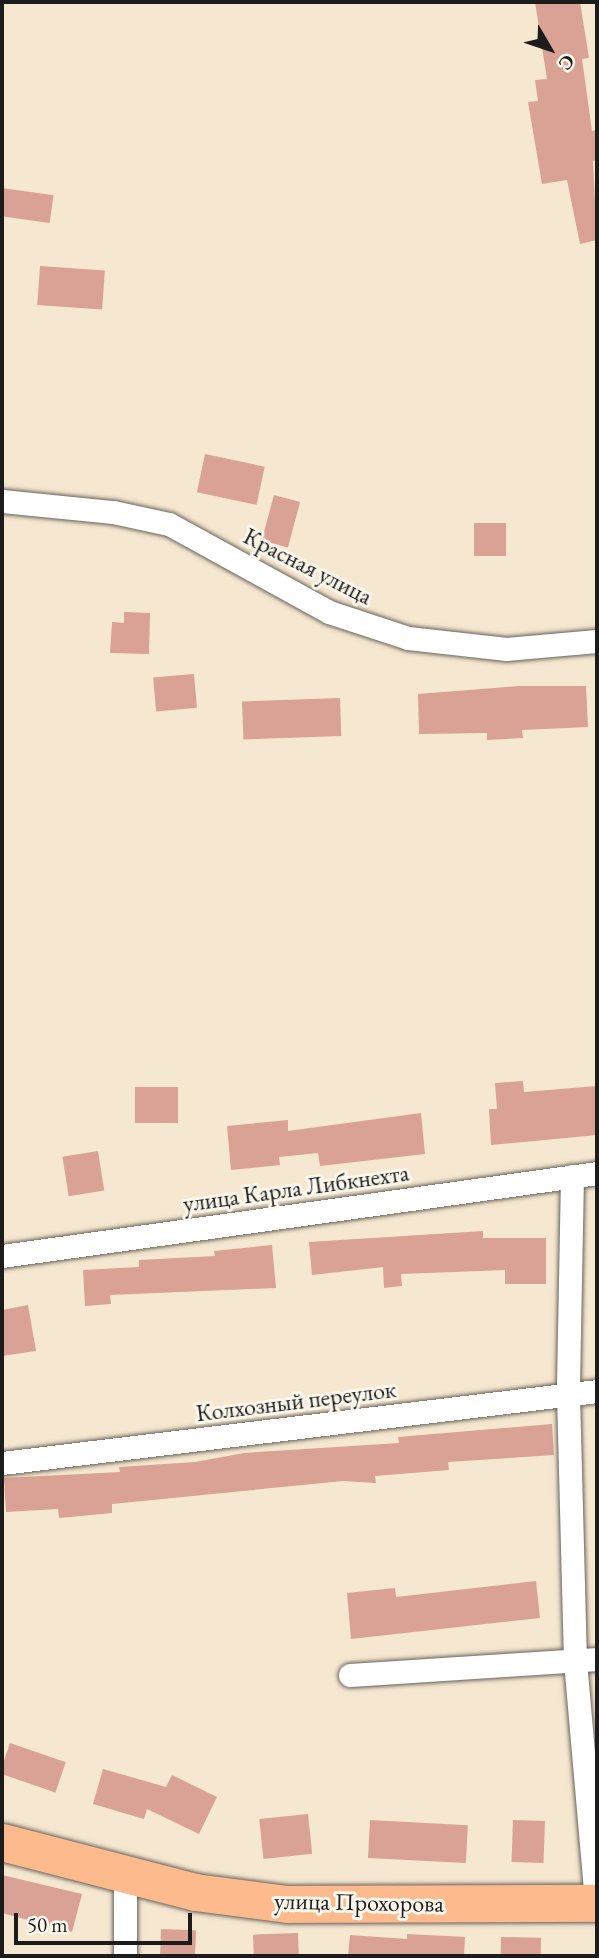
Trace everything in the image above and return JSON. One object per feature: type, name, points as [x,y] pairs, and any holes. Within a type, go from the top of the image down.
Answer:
[{"type":"main road","name":"улица Прохорова","points":[[2,1842],[195,1892],[287,1904],[596,1903]]},
{"type":"street","name":"Красная улица","points":[[2,501],[113,512],[169,524],[330,612],[408,638],[506,649],[597,641]]},
{"type":"street","name":"улица Карла Либкнехта","points":[[2,1256],[597,1173]]},
{"type":"street","points":[[572,1176],[568,1394],[586,1660],[596,1903]]},
{"type":"street","name":"Колхозный переулок","points":[[2,1463],[597,1391]]},
{"type":"street","points":[[350,1675],[586,1660]]},
{"type":"street","points":[[125,1874],[125,1956]]},
{"type":"building","points":[[535,2],[580,2],[589,58],[582,59],[592,131],[597,130],[597,160],[593,161],[597,240],[580,244],[567,180],[542,184],[528,102],[538,101],[535,80],[547,79]]},
{"type":"building","points":[[2,188],[53,195],[50,223],[2,216]]},
{"type":"building","points":[[40,266],[105,271],[102,309],[37,305]]},
{"type":"building","points":[[205,454],[265,467],[257,505],[197,492]]},
{"type":"building","points":[[274,495],[300,502],[288,547],[262,540]]},
{"type":"building","points":[[474,523],[506,523],[506,556],[474,556]]},
{"type":"building","points":[[124,612],[150,613],[149,654],[110,653],[112,622],[124,623]]},
{"type":"building","points":[[194,674],[197,708],[156,711],[153,678]]},
{"type":"building","points":[[520,686],[586,686],[588,727],[522,730],[523,738],[487,740],[487,733],[419,734],[418,694]]},
{"type":"building","points":[[340,698],[341,736],[243,739],[242,701]]},
{"type":"building","points":[[523,1081],[524,1092],[597,1086],[597,1135],[491,1145],[489,1109],[497,1109],[495,1083]]},
{"type":"building","points":[[135,1087],[178,1087],[178,1123],[135,1123]]},
{"type":"building","points":[[421,1113],[425,1154],[320,1166],[318,1153],[279,1157],[280,1165],[231,1170],[227,1126],[288,1120],[288,1131]]},
{"type":"building","points":[[98,1151],[104,1191],[69,1196],[62,1157]]},
{"type":"building","points":[[483,1231],[483,1238],[546,1238],[546,1284],[505,1284],[505,1270],[401,1274],[402,1286],[384,1288],[383,1267],[312,1275],[309,1242]]},
{"type":"building","points":[[272,1245],[276,1288],[110,1295],[111,1304],[85,1306],[83,1270],[139,1267],[139,1260],[215,1256],[214,1251]]},
{"type":"building","points":[[28,1305],[36,1351],[2,1356],[2,1310]]},
{"type":"building","points":[[552,1424],[554,1455],[448,1462],[449,1470],[375,1476],[376,1483],[343,1481],[112,1504],[112,1513],[59,1518],[58,1509],[6,1512],[4,1478],[120,1472],[119,1467],[195,1462],[244,1453],[399,1443],[398,1437]]},
{"type":"building","points":[[536,1581],[540,1618],[351,1639],[347,1593],[395,1588],[396,1597]]},
{"type":"building","points":[[10,1743],[66,1762],[55,1792],[2,1774]]},
{"type":"building","points":[[103,1769],[166,1787],[172,1775],[217,1797],[199,1834],[147,1809],[144,1819],[93,1804]]},
{"type":"building","points":[[308,1814],[312,1854],[263,1859],[259,1819]]},
{"type":"building","points":[[370,1820],[468,1825],[466,1863],[368,1858]]},
{"type":"building","points":[[513,1820],[545,1821],[544,1863],[512,1862]]},
{"type":"building","points":[[2,1875],[82,1894],[72,1932],[2,1913]]},
{"type":"building","points":[[161,1929],[196,1930],[195,1956],[160,1956]]},
{"type":"building","points":[[298,1933],[299,1956],[254,1956],[253,1935]]},
{"type":"building","points":[[407,1934],[465,1937],[464,1956],[348,1956],[350,1935],[407,1939]]},
{"type":"building","points":[[501,1937],[541,1938],[541,1956],[501,1956]]}]
